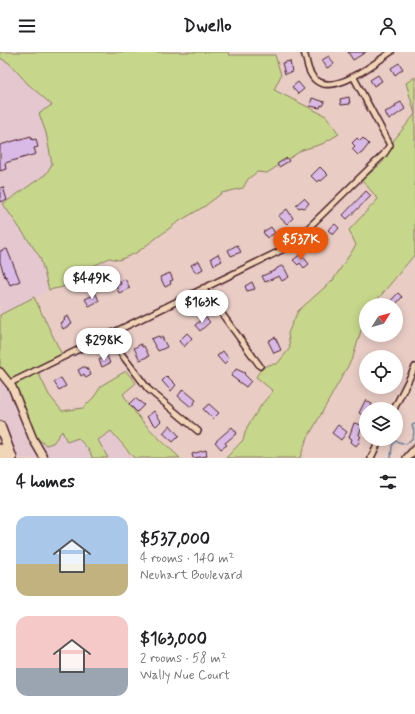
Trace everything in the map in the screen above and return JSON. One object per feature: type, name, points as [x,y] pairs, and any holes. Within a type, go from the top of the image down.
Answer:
[{"type":"highway","points":[[0,426],[12,458]]},
{"type":"highway","points":[[0,449],[4,458]]},
{"type":"street","points":[[304,52],[309,70],[314,78],[322,83],[335,84],[353,76],[391,52]]},
{"type":"street","points":[[10,383],[292,244],[384,154],[390,145],[353,76]]},
{"type":"street","points":[[203,288],[260,366]]},
{"type":"street","points":[[107,335],[148,389],[198,431]]},
{"type":"street","points":[[398,402],[415,367]]},
{"type":"street","points":[[0,372],[10,383],[33,439],[44,458]]},
{"type":"street","points":[[371,458],[377,446]]},
{"type":"street","points":[[407,458],[415,449]]},
{"type":"shaded area","points":[[0,58],[9,63],[28,84],[52,105],[39,113],[46,133],[52,164],[46,174],[3,204],[40,257],[49,290],[0,315]]},
{"type":"shaded area","points":[[0,372],[53,443],[62,430],[78,438],[90,451],[92,458],[12,458],[0,426]]},
{"type":"shaded area","points":[[111,431],[125,450],[134,458],[108,458],[97,440]]},
{"type":"green space","points":[[0,52],[228,52],[229,55],[275,55],[281,75],[274,90],[326,116],[339,134],[322,144],[302,150],[267,173],[257,172],[248,179],[243,188],[222,193],[205,206],[178,222],[136,253],[119,260],[109,258],[86,270],[63,287],[49,290],[40,257],[3,204],[46,174],[52,164],[46,133],[39,113],[52,105],[28,84],[9,63],[0,58]]},
{"type":"green space","points":[[415,77],[415,114],[406,83]]},
{"type":"green space","points":[[415,114],[415,254],[379,298],[359,298],[359,337],[353,357],[306,441],[300,458],[226,458],[243,440],[247,427],[262,404],[273,391],[256,377],[265,367],[277,364],[290,348],[288,333],[298,311],[333,280],[356,245],[349,230],[378,199],[362,180],[383,162],[394,140]]},
{"type":"green space","points":[[34,297],[63,357],[37,370],[49,395],[62,411],[83,408],[94,397],[102,385],[126,371],[136,383],[123,394],[129,404],[149,428],[180,458],[134,458],[111,431],[98,440],[108,458],[92,458],[90,451],[78,438],[67,442],[62,431],[53,443],[46,445],[30,433],[12,387],[0,372],[0,315]]},
{"type":"building","points":[[348,52],[366,52],[353,60]]},
{"type":"building","points":[[329,56],[334,64],[327,68],[322,60]]},
{"type":"building","points":[[290,61],[292,72],[285,74],[282,63]]},
{"type":"building","points":[[399,63],[403,69],[395,75],[391,68]]},
{"type":"building","points":[[378,75],[382,81],[374,86],[370,80]]},
{"type":"building","points":[[298,82],[304,89],[298,94],[292,87]]},
{"type":"building","points":[[349,97],[350,104],[341,105],[340,99]]},
{"type":"building","points":[[312,98],[325,102],[323,106],[321,105],[320,108],[310,106]]},
{"type":"building","points":[[401,102],[405,109],[389,120],[385,112],[396,107],[395,105]]},
{"type":"building","points":[[31,136],[32,140],[36,139],[38,147],[34,148],[36,154],[5,163],[6,169],[0,171],[0,145]]},
{"type":"building","points":[[357,138],[360,141],[363,138],[369,144],[362,153],[358,155],[352,149],[355,146],[352,143]]},
{"type":"building","points":[[287,158],[289,161],[279,167],[277,164]]},
{"type":"building","points":[[320,167],[328,175],[321,181],[320,180],[317,182],[311,176]]},
{"type":"building","points":[[3,187],[7,200],[0,202],[0,188]]},
{"type":"building","points":[[366,191],[371,196],[347,219],[343,215]]},
{"type":"building","points":[[304,198],[309,203],[305,208],[299,208],[296,205]]},
{"type":"building","points":[[287,209],[293,218],[287,224],[278,216]]},
{"type":"building","points":[[335,224],[339,228],[333,235],[328,230]]},
{"type":"building","points":[[271,227],[275,233],[267,238],[263,232]]},
{"type":"building","points":[[320,239],[324,244],[317,249],[313,244]]},
{"type":"building","points":[[237,245],[241,252],[231,256],[228,250]]},
{"type":"building","points":[[7,249],[20,281],[10,285],[6,276],[5,277],[0,262],[0,251]]},
{"type":"building","points":[[218,254],[222,261],[214,265],[211,258]]},
{"type":"building","points":[[301,254],[309,264],[304,268],[300,263],[298,265],[293,260]]},
{"type":"building","points":[[199,261],[203,269],[196,273],[191,265]]},
{"type":"building","points":[[281,266],[284,267],[289,277],[282,281],[279,276],[265,282],[262,276],[276,270]]},
{"type":"building","points":[[170,273],[173,280],[170,281],[171,284],[165,287],[160,277]]},
{"type":"building","points":[[125,279],[130,288],[119,293],[116,286],[121,284],[120,281]]},
{"type":"building","points":[[252,282],[255,289],[247,291],[245,286]]},
{"type":"building","points":[[398,293],[402,297],[401,298],[393,298]]},
{"type":"building","points":[[96,294],[99,301],[89,306],[85,299]]},
{"type":"building","points":[[68,316],[72,324],[63,329],[60,323]]},
{"type":"building","points":[[205,317],[210,322],[200,331],[195,325]]},
{"type":"building","points":[[187,333],[192,338],[184,347],[179,341]]},
{"type":"building","points":[[159,336],[160,338],[162,337],[167,347],[158,351],[151,339]]},
{"type":"building","points":[[275,337],[281,350],[274,353],[268,341]]},
{"type":"building","points":[[141,344],[142,347],[144,346],[149,356],[140,360],[134,348]]},
{"type":"building","points":[[223,351],[229,359],[224,364],[217,356]]},
{"type":"building","points":[[107,356],[110,363],[102,367],[99,360]]},
{"type":"building","points":[[86,367],[91,375],[86,378],[84,374],[81,376],[78,370]]},
{"type":"building","points":[[236,369],[245,373],[244,374],[251,381],[246,387],[231,376]]},
{"type":"building","points":[[167,376],[176,385],[171,391],[162,381]]},
{"type":"building","points":[[61,378],[66,386],[59,390],[54,382]]},
{"type":"building","points":[[183,389],[196,400],[191,407],[178,396]]},
{"type":"building","points":[[135,398],[144,405],[137,412],[129,404]]},
{"type":"building","points":[[209,404],[219,413],[213,419],[203,409]]},
{"type":"building","points":[[154,411],[161,421],[156,426],[147,417]]},
{"type":"building","points":[[354,423],[359,424],[359,442],[356,446],[351,442],[352,439],[349,437]]},
{"type":"building","points":[[170,425],[179,436],[173,442],[163,433]]},
{"type":"building","points":[[338,425],[347,432],[341,440],[332,433]]},
{"type":"building","points":[[232,427],[237,433],[225,443],[227,445],[221,449],[215,442]]},
{"type":"building","points":[[206,450],[207,456],[193,458],[192,454]]},
{"type":"waterway","points":[[391,458],[392,446],[395,441],[406,444],[413,438],[414,431],[412,425],[415,424]]}]
